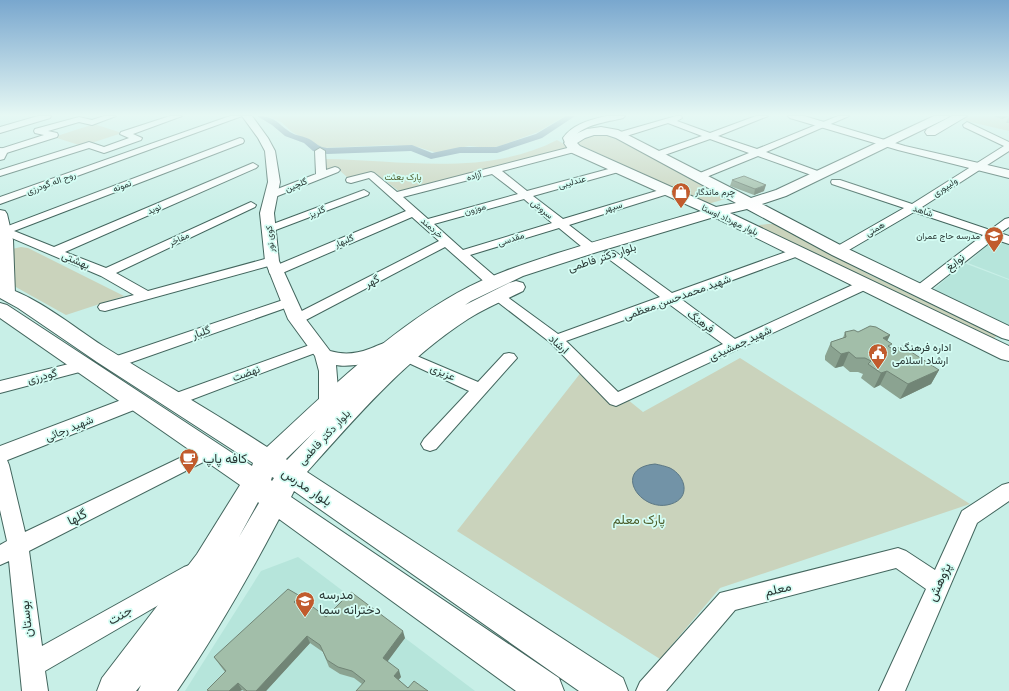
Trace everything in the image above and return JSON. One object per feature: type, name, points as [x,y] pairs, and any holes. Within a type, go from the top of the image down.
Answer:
[{"type":"main road","name":"بلوار مهرداد اوستا","points":[[577,148],[721,215],[1009,354]]},
{"type":"main road","name":"بلوار مهرداد اوستا","points":[[644,148],[838,251],[1009,334]]},
{"type":"main road","name":"بلوار دکتر فاطمی","points":[[115,691],[329,402],[362,372],[438,331],[495,289],[530,268],[590,248],[721,215],[796,200],[828,179],[890,148]]},
{"type":"main road","name":"بلوار دکتر فاطمی","points":[[495,289],[523,284],[721,215]]},
{"type":"main road","name":"بلوار مدرس","points":[[2,298],[47,328],[113,363],[174,400],[272,480],[546,691]]},
{"type":"main road","name":"بلوار مدرس","points":[[47,328],[85,365],[209,451],[272,480],[610,691]]},
{"type":"main road","name":"بلوار دکتر فاطمی","points":[[156,691],[184,652],[228,584],[272,480],[342,418],[401,350]]},
{"type":"street","points":[[1,153],[15,148]]},
{"type":"street","points":[[0,173],[79,148]]},
{"type":"street","points":[[99,148],[104,150],[109,148]]},
{"type":"street","name":"روح اله گودرزی","points":[[0,201],[148,148]]},
{"type":"street","name":"نمونه","points":[[4,231],[221,148]]},
{"type":"street","name":"کوی نور","points":[[269,148],[274,182],[267,212],[273,266],[297,319],[321,351],[328,371],[329,402]]},
{"type":"street","name":"آزاده","points":[[396,196],[494,170],[565,148]]},
{"type":"street","points":[[656,155],[676,148]]},
{"type":"street","name":"شاهد","points":[[745,148],[828,179],[1009,240]]},
{"type":"street","points":[[699,177],[769,148]]},
{"type":"street","points":[[903,148],[1009,174]]},
{"type":"street","name":"ولیپوری","points":[[913,208],[1005,148]]},
{"type":"street","points":[[320,151],[321,175]]},
{"type":"street","name":"نوید","points":[[56,252],[253,166]]},
{"type":"street","name":"عندلیبی","points":[[524,195],[619,169]]},
{"type":"street","name":"گلچین","points":[[271,195],[335,170]]},
{"type":"street","name":"سروش","points":[[494,170],[590,248]]},
{"type":"street","name":"خردمند","points":[[351,180],[371,175],[462,254],[495,289]]},
{"type":"street","name":"سپهر","points":[[560,223],[667,191]]},
{"type":"street","name":"گلریز","points":[[269,230],[364,192]]},
{"type":"street","name":"موزون","points":[[426,223],[524,195]]},
{"type":"street","name":"مفاخر","points":[[106,273],[251,205]]},
{"type":"street","name":"همتی","points":[[838,251],[913,208]]},
{"type":"street","name":"گلبهار","points":[[273,266],[413,212]]},
{"type":"street","points":[[0,214],[6,248],[2,298]]},
{"type":"street","name":"نوابغ","points":[[919,291],[1009,221]]},
{"type":"street","name":"مقدسی","points":[[462,254],[560,223]]},
{"type":"street","name":"بهشتی","points":[[4,231],[106,273],[146,296]]},
{"type":"street","points":[[6,248],[16,244],[33,242]]},
{"type":"street","name":"گهر","points":[[297,319],[447,242]]},
{"type":"street","name":"شهید محمدحسن معظمی","points":[[556,340],[797,252]]},
{"type":"street","name":"فرهنگ","points":[[610,254],[734,345]]},
{"type":"street","points":[[104,307],[273,266]]},
{"type":"street","name":"شهید جمشیدی","points":[[616,400],[864,285]]},
{"type":"street","name":"ارشاد","points":[[495,289],[556,340],[616,400]]},
{"type":"street","name":"گلبار","points":[[113,363],[289,302]]},
{"type":"street","points":[[321,351],[344,361],[401,350]]},
{"type":"street","name":"عزیزی","points":[[401,350],[480,389]]},
{"type":"street","name":"نهضت","points":[[174,400],[321,351]]},
{"type":"street","points":[[430,444],[509,358]]},
{"type":"street","name":"گودرزی","points":[[0,388],[85,365]]},
{"type":"street","name":"شهید رجائی","points":[[0,455],[137,401]]},
{"type":"street","name":"گلها","points":[[9,551],[209,451]]},
{"type":"street","points":[[0,465],[9,551]]},
{"type":"street","name":"پژوهش","points":[[892,691],[969,516],[1009,491]]},
{"type":"street","name":"بوستان","points":[[9,551],[33,684]]},
{"type":"street","name":"معلم","points":[[649,691],[728,601],[898,558],[938,584]]},
{"type":"street","name":"جنت","points":[[33,684],[208,564]]},
{"type":"shaded area","name":"مدرسه حاج عمران","points":[[995,238],[1009,242],[1009,279],[968,263]]},
{"type":"shaded area","points":[[964,263],[1009,280],[1009,328],[931,292]]},
{"type":"shaded area","name":"مدرسه دخترانه سما","points":[[298,557],[475,691],[185,691],[261,571]]},
{"type":"green space","points":[[422,148],[459,148],[437,153]]},
{"type":"green space","name":"پارک بعثت","points":[[537,148],[564,148],[400,192],[374,172],[348,178],[337,168],[324,173],[325,159],[443,164],[472,163],[501,159]]},
{"type":"green space","points":[[587,148],[638,148],[725,199],[708,204]]},
{"type":"green space","points":[[775,224],[868,274],[997,336],[991,340],[759,228],[759,225]]},
{"type":"green space","points":[[21,247],[28,248],[124,296],[66,315],[14,286],[12,249]]},
{"type":"green space","name":"پارک معلم","points":[[740,358],[970,504],[720,588],[660,659],[457,531],[586,366],[643,412]]},
{"type":"water","points":[[655,464],[670,468],[680,476],[683,481],[684,492],[682,497],[671,504],[660,505],[649,503],[641,497],[635,489],[633,481],[635,473],[642,467]]},
{"type":"building","points":[[744,176],[766,185],[755,189],[732,180]]},
{"type":"building","points":[[870,326],[876,327],[890,335],[883,338],[892,344],[888,346],[894,350],[902,346],[939,370],[908,384],[887,371],[881,373],[868,364],[871,361],[865,358],[856,358],[849,352],[841,354],[831,346],[831,342],[846,337],[845,332],[854,330],[858,332]]},
{"type":"building","points":[[288,589],[300,596],[294,602],[308,612],[313,607],[326,617],[351,592],[403,631],[383,658],[399,670],[394,676],[408,688],[414,681],[428,691],[356,691],[365,681],[352,671],[338,667],[327,660],[320,645],[307,636],[256,691],[247,691],[238,683],[229,691],[207,690],[226,671],[214,657]]},
{"type":"waterway","points":[[315,148],[327,151],[405,148]]},
{"type":"waterway","points":[[413,148],[431,156],[460,150],[497,150],[502,148]]},
{"type":"place","name":"چرم ماندگار","points":[[681,209]]},
{"type":"place","name":"مدرسه حاج عمران","points":[[994,253]]},
{"type":"place","name":"اداره فرهنگ و ارشاد اسلامی","points":[[878,370]]},
{"type":"place","name":"کافه پاپ","points":[[189,475]]},
{"type":"place","name":"مدرسه دخترانه سما","points":[[305,618]]}]
